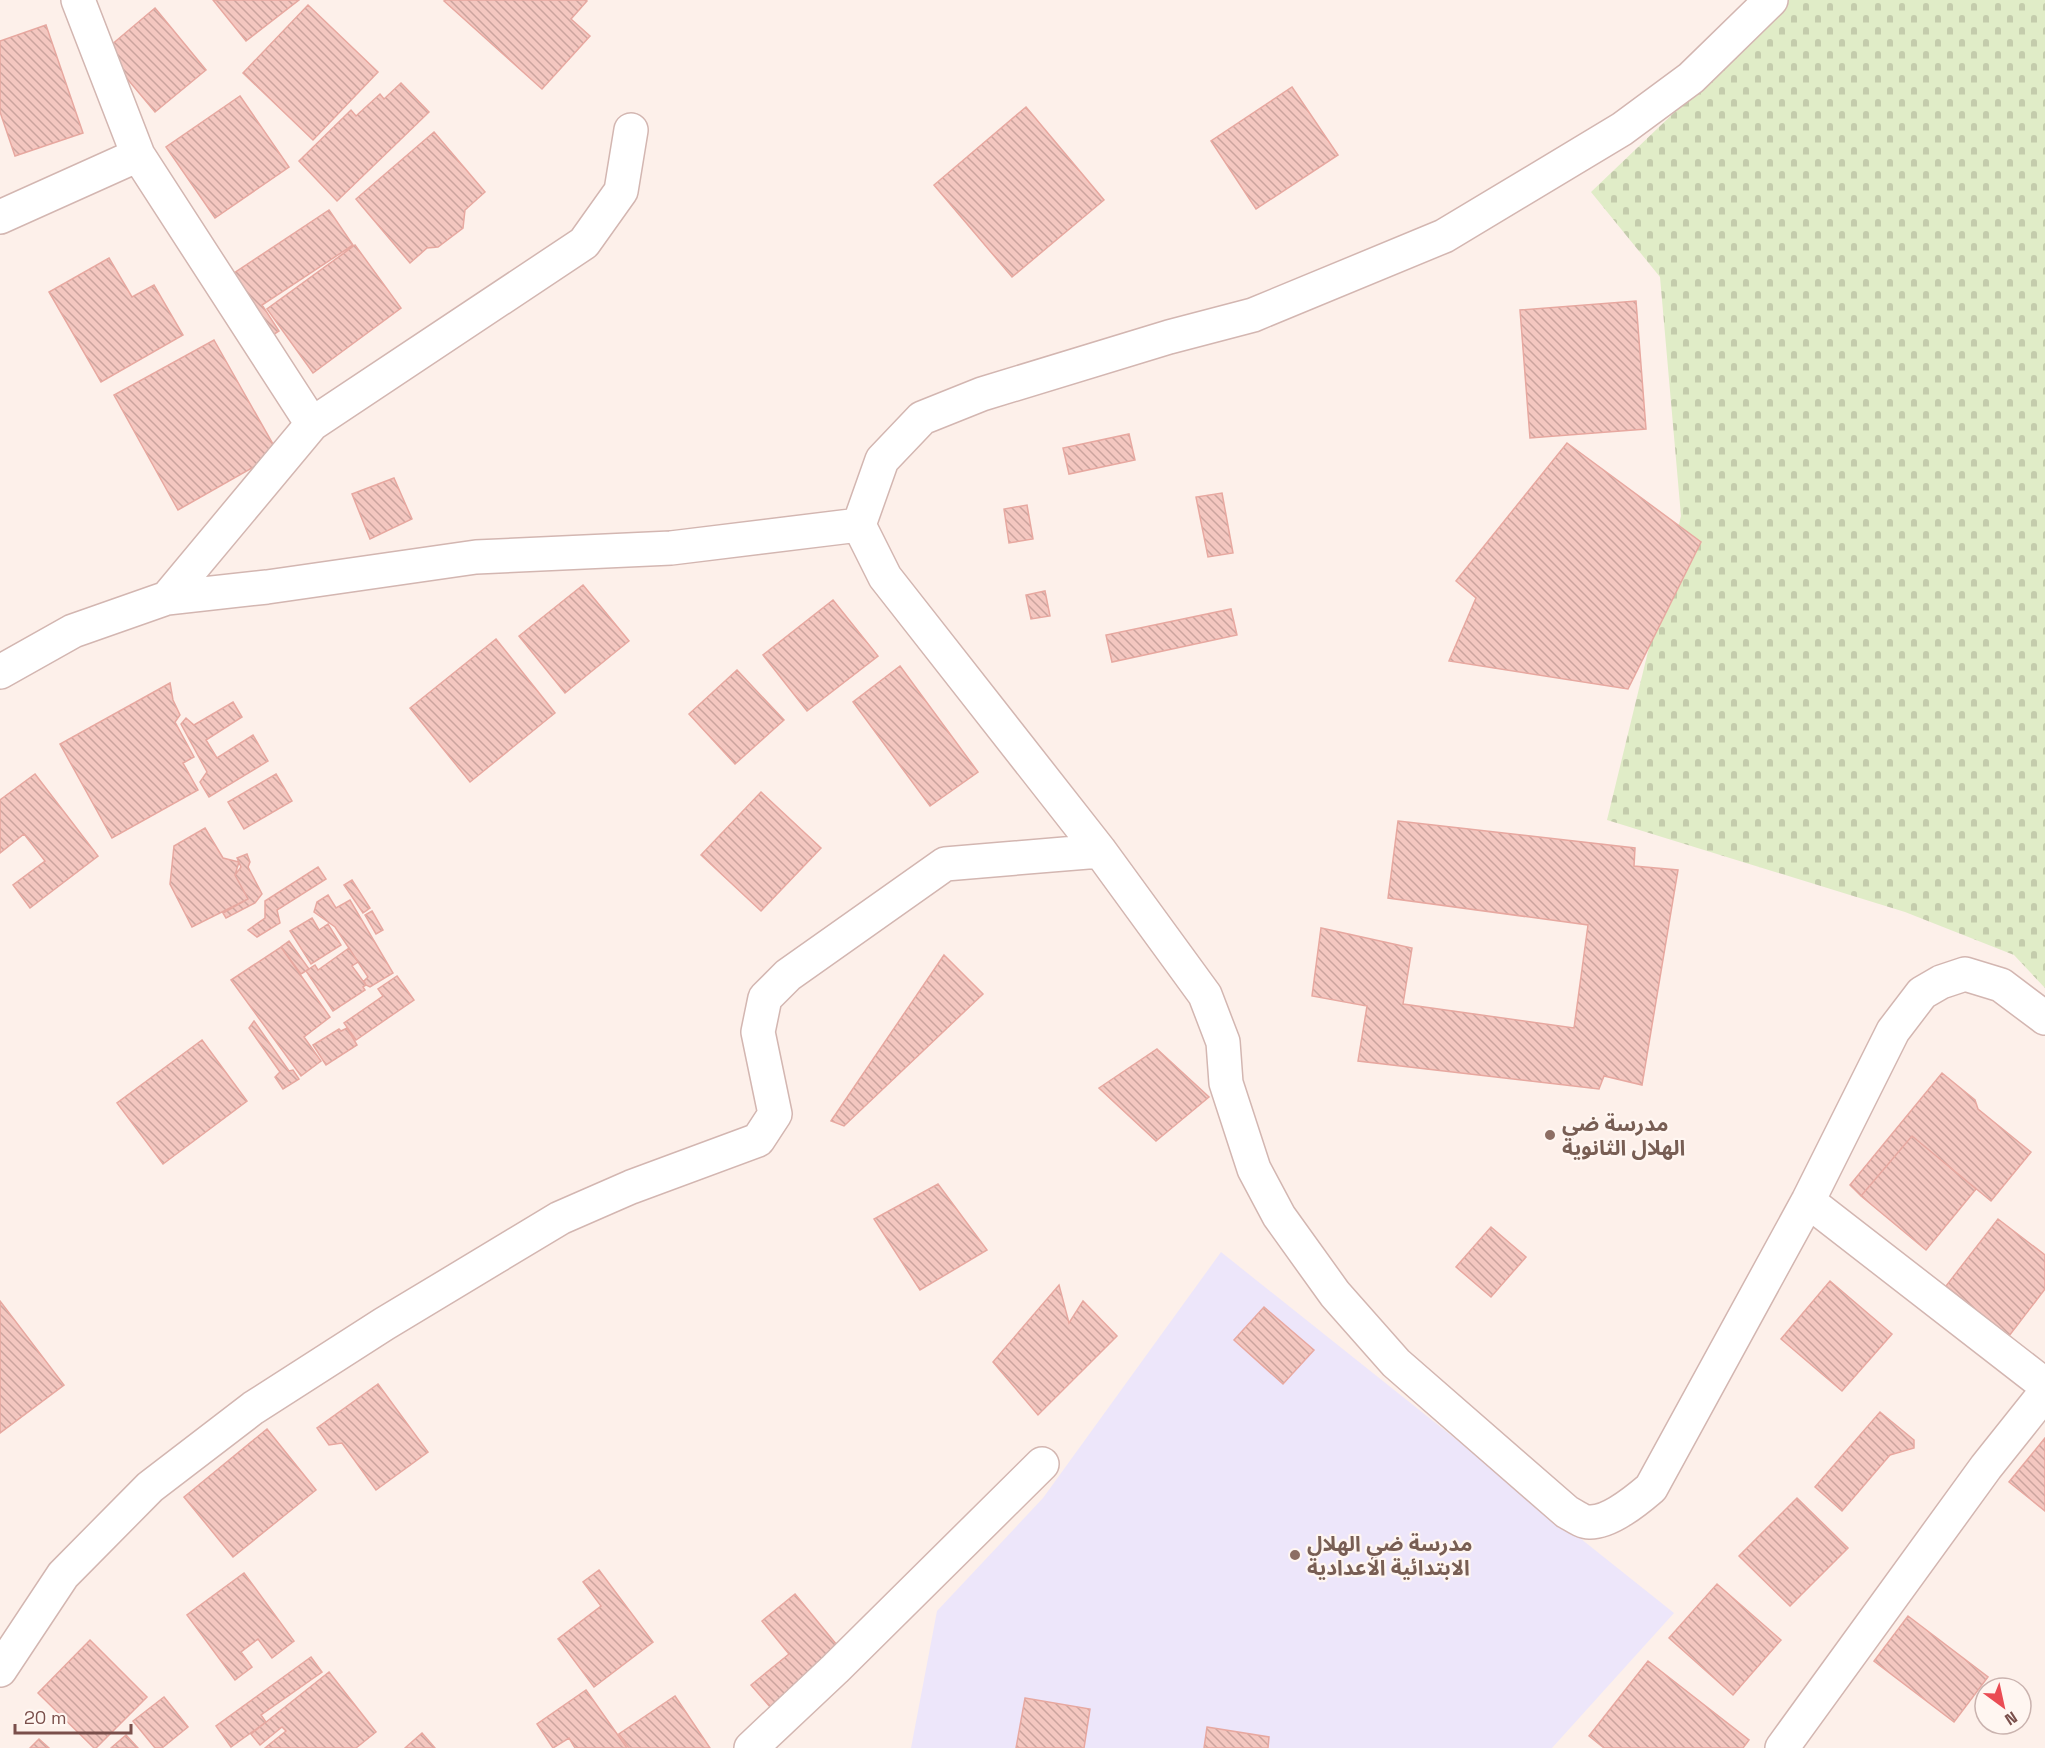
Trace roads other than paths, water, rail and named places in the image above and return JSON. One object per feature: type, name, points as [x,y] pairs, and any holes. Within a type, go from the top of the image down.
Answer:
[{"type":"street","points":[[78,0],[138,155],[312,424]]},
{"type":"street","points":[[1771,0],[1691,78],[1622,129],[1444,237],[1253,315],[1169,337],[982,394],[922,418],[882,460],[859,525],[885,577],[1100,851],[1205,995],[1223,1042],[1226,1083],[1254,1169],[1279,1216],[1335,1294],[1396,1363],[1567,1512],[1588,1522],[1605,1518],[1629,1507],[1651,1488],[1808,1201],[1893,1031],[1922,993],[1941,982],[1965,974],[2001,985],[2045,1018]]},
{"type":"street","points":[[167,598],[312,424],[584,243],[621,191],[631,130]]},
{"type":"street","points":[[0,217],[138,155]]},
{"type":"street","points":[[0,672],[72,631],[167,598],[267,587],[476,557],[671,548],[859,525]]},
{"type":"street","points":[[0,1670],[63,1575],[150,1487],[254,1408],[384,1324],[560,1218],[631,1187],[758,1140],[775,1114],[758,1032],[765,998],[788,975],[945,864],[1100,851]]},
{"type":"street","points":[[1808,1201],[2045,1385]]},
{"type":"street","points":[[1782,1748],[1986,1467],[2045,1392]]},
{"type":"street","points":[[751,1748],[843,1661],[1042,1464]]},
{"type":"place","name":"مدرسة ضي الهلال الثانوية","points":[[1550,1135]]},
{"type":"place","name":"مدرسة ضي الهلال الابتدائية الاعدادية","points":[[1295,1555]]}]
